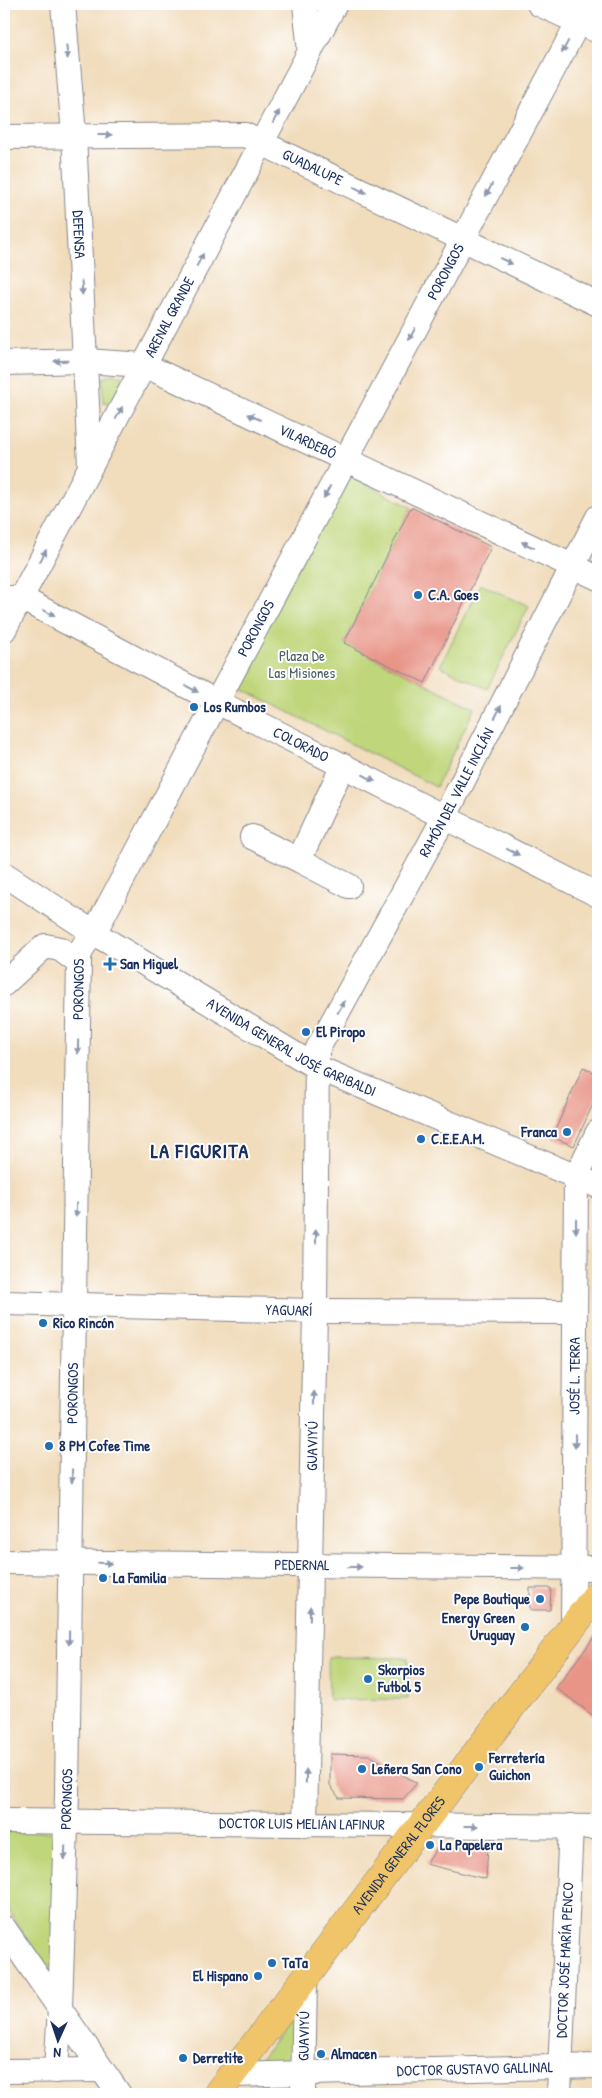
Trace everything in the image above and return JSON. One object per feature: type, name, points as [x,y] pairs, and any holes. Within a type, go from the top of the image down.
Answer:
[{"type":"main road","name":"AVENIDA GENERAL FLORES","points":[[224,2085],[598,1593]]},
{"type":"street","name":"DEFENSA","points":[[62,4],[74,135],[90,467]]},
{"type":"street","points":[[305,4],[310,52]]},
{"type":"street","name":"ARENAL GRANDE","points":[[4,630],[12,598],[90,467],[335,4]]},
{"type":"street","points":[[539,4],[588,19]]},
{"type":"street","name":"PORONGOS","points":[[56,2071],[66,1821],[79,963],[84,945],[94,933],[462,240],[588,19]]},
{"type":"street","name":"GUADALUPE","points":[[4,137],[245,135],[598,304]]},
{"type":"street","name":"VILARDEBÓ","points":[[4,363],[86,361],[144,365],[598,578]]},
{"type":"street","name":"RAMÓN DEL VALLE INCLÁN","points":[[316,1067],[317,1050],[444,818],[598,518]]},
{"type":"street","name":"COLORADO","points":[[12,598],[598,895]]},
{"type":"street","points":[[299,860],[343,765]]},
{"type":"street","points":[[252,837],[349,886]]},
{"type":"street","name":"AVENIDA GENERAL JOSÉ GARIBALDI","points":[[4,874],[94,933],[316,1067],[598,1186]]},
{"type":"street","points":[[4,984],[45,946],[60,948],[79,963]]},
{"type":"street","name":"GUAVIYÚ","points":[[305,1824],[316,1311],[316,1067]]},
{"type":"street","name":"JOSÉ L. TERRA","points":[[573,1626],[576,1177],[598,1132]]},
{"type":"street","name":"YAGUARÍ","points":[[4,1303],[316,1311],[575,1312]]},
{"type":"street","name":"PEDERNAL","points":[[4,1562],[598,1568]]},
{"type":"street","name":"DOCTOR LUIS MELIÁN LAFINUR","points":[[4,1821],[598,1827]]},
{"type":"street","name":"DOCTOR JOSÉ MARÍA PENCO","points":[[559,2094],[571,1826]]},
{"type":"street","points":[[4,1928],[118,2094]]},
{"type":"street","name":"GUAVIYÚ","points":[[303,2084],[305,1979]]},
{"type":"street","name":"DOCTOR GUSTAVO GALLINAL","points":[[224,2085],[303,2084],[598,2066]]},
{"type":"street","points":[[4,2071],[100,2070]]},
{"type":"green space","points":[[113,374],[128,379],[113,404],[103,402],[103,378]]},
{"type":"green space","name":"Plaza De Las Misiones","points":[[345,474],[411,507],[344,643],[475,708],[436,787],[237,686]]},
{"type":"green space","points":[[480,584],[529,606],[487,689],[440,666]]},
{"type":"green space","name":"Skorpios Futbol 5","points":[[328,1657],[408,1658],[408,1699],[329,1700]]},
{"type":"green space","points":[[4,1831],[59,1832],[53,1984],[4,1902]]},
{"type":"green space","points":[[298,2008],[296,2067],[256,2065]]},
{"type":"building","name":"C.A. Goes","points":[[411,507],[491,547],[425,683],[344,643]]},
{"type":"building","points":[[583,1067],[598,1074],[598,1093],[574,1146],[552,1137]]},
{"type":"building","name":"Pepe Boutique","points":[[530,1588],[551,1588],[550,1610],[530,1610]]},
{"type":"building","points":[[598,1632],[598,1719],[556,1688]]},
{"type":"building","name":"Leñera San Cono","points":[[330,1754],[369,1755],[417,1783],[403,1799],[339,1798],[330,1785]]},
{"type":"building","points":[[438,1847],[488,1847],[486,1879],[426,1864]]},
{"type":"place","name":"C.A. Goes","points":[[418,595]]},
{"type":"place","name":"Los Rumbos","points":[[194,707]]},
{"type":"place","name":"San Miguel","points":[[110,964]]},
{"type":"place","name":"El Piropo","points":[[306,1032]]},
{"type":"place","name":"Franca","points":[[567,1132]]},
{"type":"place","name":"C.E.E.A.M.","points":[[421,1139]]},
{"type":"place","name":"Rico Rincón","points":[[43,1323]]},
{"type":"place","name":"8 PM Cofee Time","points":[[49,1446]]},
{"type":"place","name":"La Familia","points":[[103,1578]]},
{"type":"place","name":"Pepe Boutique","points":[[540,1599]]},
{"type":"place","name":"Energy Green Uruguay","points":[[525,1627]]},
{"type":"place","name":"Skorpios Futbol 5","points":[[368,1679]]},
{"type":"place","name":"Ferretería Guichon","points":[[479,1767]]},
{"type":"place","name":"Leñera San Cono","points":[[362,1769]]},
{"type":"place","name":"La Papelera","points":[[430,1845]]},
{"type":"place","name":"TaTa","points":[[272,1963]]},
{"type":"place","name":"El Hispano","points":[[258,1976]]},
{"type":"place","name":"Almacen","points":[[321,2054]]},
{"type":"place","name":"Derretite","points":[[183,2058]]},
{"type":"district","name":"LA FIGURITA","points":[[200,1151]]}]
